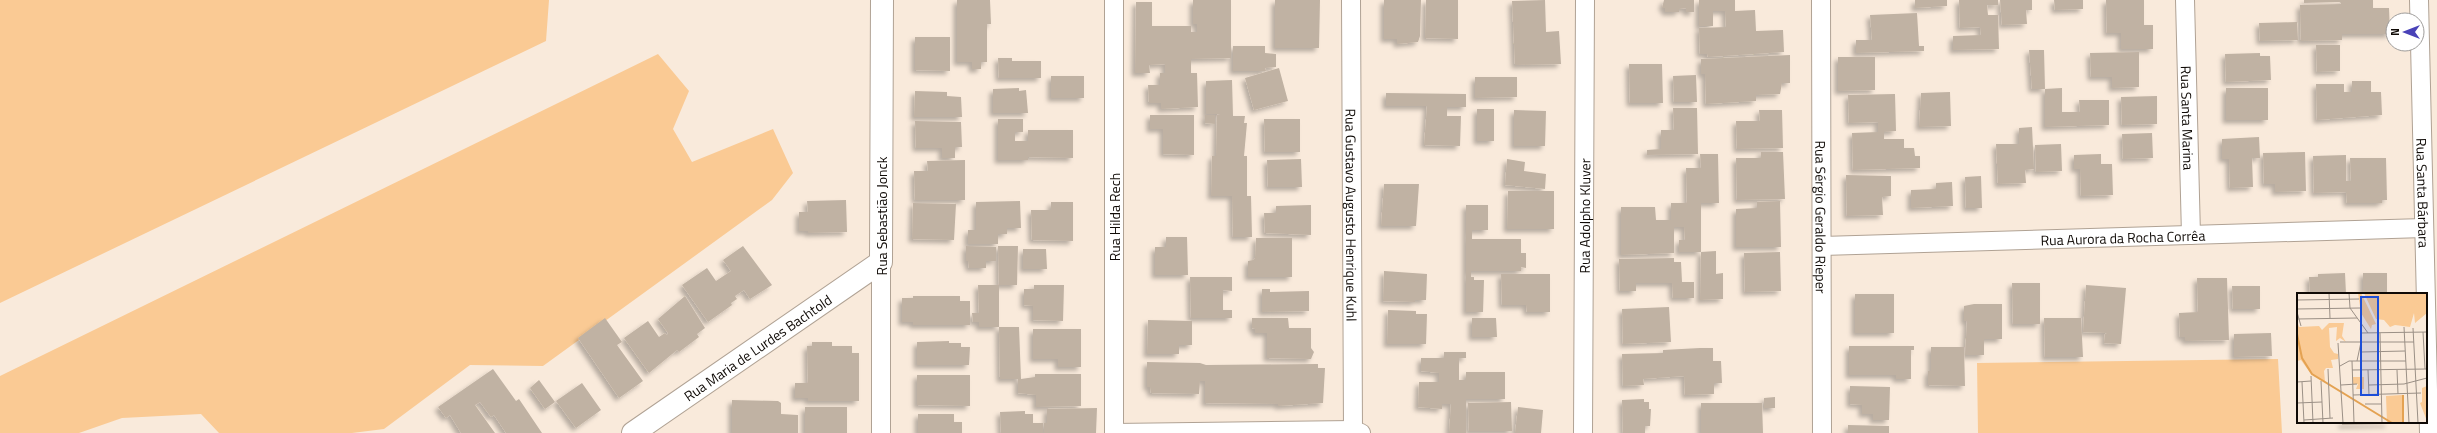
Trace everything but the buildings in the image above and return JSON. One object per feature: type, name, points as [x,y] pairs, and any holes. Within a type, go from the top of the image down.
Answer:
[{"type":"street","name":"Rua Sebastião Jonck","points":[[881,433],[882,0]]},
{"type":"street","name":"Rua Hilda Rech","points":[[1114,0],[1114,433]]},
{"type":"street","name":"Rua Gustavo Augusto Henrique Kuhl","points":[[1351,0],[1357,431]]},
{"type":"street","name":"Rua Adolpho Kluver","points":[[1582,433],[1585,0]]},
{"type":"street","name":"Rua Sérgio Geraldo Rieper","points":[[1821,0],[1822,433]]},
{"type":"street","name":"Rua Santa Marina","points":[[2184,0],[2191,235]]},
{"type":"street","name":"Rua Santa Bárbara","points":[[2419,0],[2426,293]]},
{"type":"street","name":"Rua Aurora da Rocha Corrêa","points":[[1822,246],[2424,228]]},
{"type":"street","name":"Rua Maria de Lurdes Bachtold","points":[[633,433],[881,262]]},
{"type":"street","name":"Rua Santa Bárbara","points":[[2427,351],[2429,433]]},
{"type":"street","points":[[1114,433],[1357,431]]},
{"type":"shaded area","points":[[0,0],[549,0],[546,41],[0,303]]},
{"type":"shaded area","points":[[658,54],[689,91],[673,129],[692,162],[773,129],[793,173],[772,200],[543,366],[470,365],[384,429],[352,433],[219,433],[201,414],[122,418],[79,433],[0,433],[0,376]]},
{"type":"shaded area","points":[[2278,359],[2282,433],[1978,433],[1977,363]]}]
